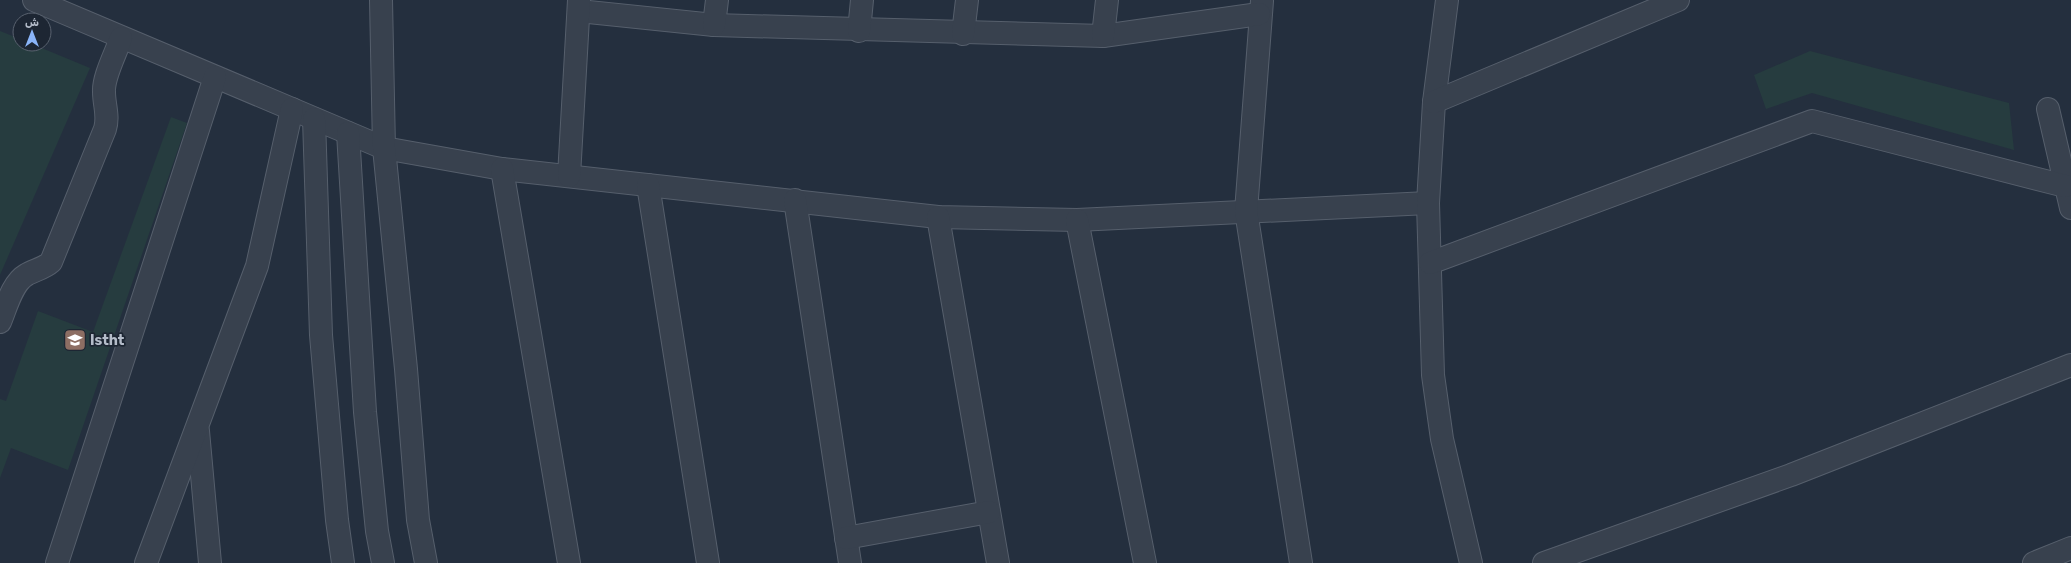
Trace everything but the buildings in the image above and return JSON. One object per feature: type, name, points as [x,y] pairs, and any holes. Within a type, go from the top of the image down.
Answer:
[{"type":"street","points":[[34,0],[215,78],[384,148],[502,169],[796,200],[938,218],[1077,220],[1246,210],[1428,203]]},
{"type":"street","points":[[381,0],[384,148],[406,369],[418,520],[426,563]]},
{"type":"street","points":[[714,25],[717,0]]},
{"type":"street","points":[[859,31],[862,0]]},
{"type":"street","points":[[963,34],[967,0]]},
{"type":"street","points":[[1103,36],[1107,0]]},
{"type":"street","points":[[1447,0],[1434,102],[1428,203],[1433,375],[1444,447],[1471,563]]},
{"type":"street","points":[[1434,102],[1632,10],[1678,0]]},
{"type":"street","points":[[569,176],[579,5],[714,25],[963,34],[1103,36],[1261,7],[1246,210],[1301,563]]},
{"type":"street","points":[[0,322],[16,285],[25,275],[43,269],[51,262],[106,129],[108,120],[104,91],[105,83],[121,38]]},
{"type":"street","points":[[57,563],[215,78]]},
{"type":"street","points":[[146,563],[257,266],[292,109]]},
{"type":"street","points":[[2048,109],[2064,186],[2071,208]]},
{"type":"street","points":[[314,119],[321,335],[337,520],[343,563]]},
{"type":"street","points":[[1430,263],[1812,121],[2064,186]]},
{"type":"street","points":[[348,133],[365,412],[377,531],[383,563]]},
{"type":"street","points":[[502,169],[569,563]]},
{"type":"street","points":[[648,185],[708,563]]},
{"type":"street","points":[[796,200],[850,563]]},
{"type":"street","points":[[938,218],[998,563]]},
{"type":"street","points":[[1077,220],[1145,563]]},
{"type":"street","points":[[1544,563],[1790,475],[2071,365]]},
{"type":"street","points":[[197,426],[210,563]]},
{"type":"street","points":[[846,538],[989,512]]},
{"type":"street","points":[[2034,563],[2071,548]]},
{"type":"green space","points":[[0,31],[12,36],[12,52],[51,52],[90,68],[0,275]]},
{"type":"green space","points":[[1810,51],[2009,103],[2014,150],[1812,93],[1766,109],[1754,75]]},
{"type":"green space","points":[[171,117],[187,123],[68,470],[11,448],[0,478],[0,399],[6,401],[38,311],[93,332]]},
{"type":"place","name":"Istht","points":[[75,340]]}]
